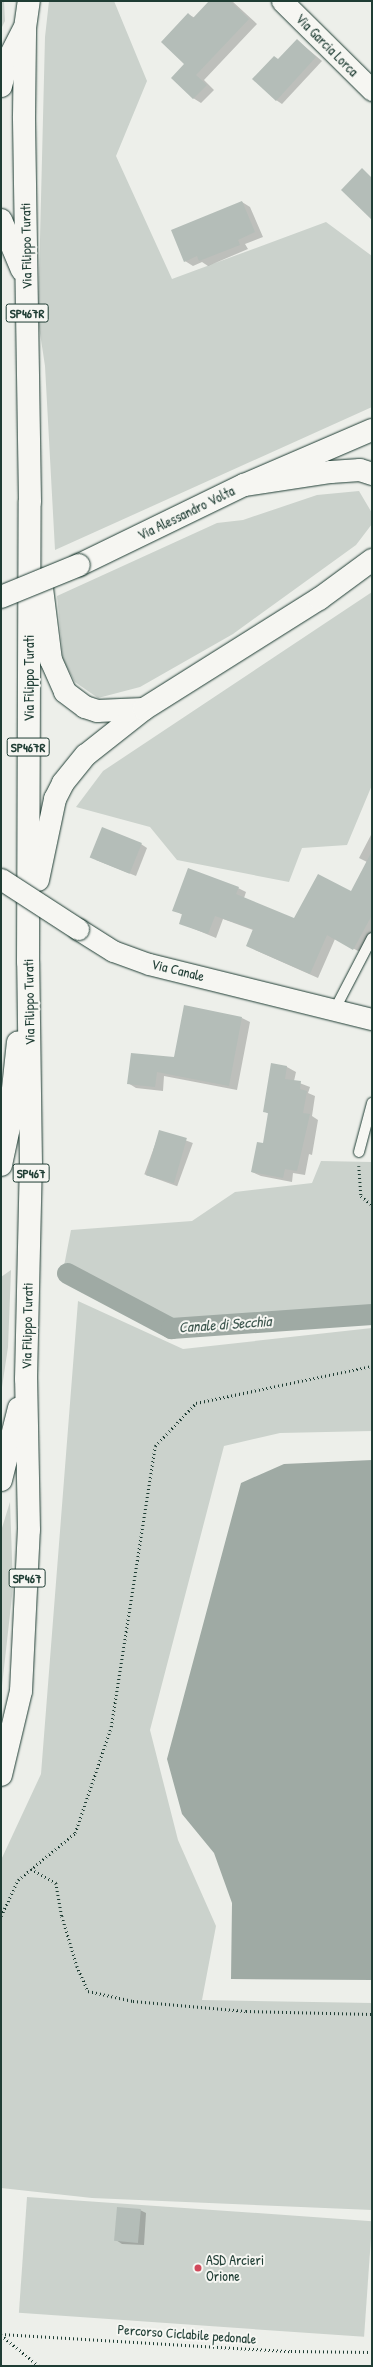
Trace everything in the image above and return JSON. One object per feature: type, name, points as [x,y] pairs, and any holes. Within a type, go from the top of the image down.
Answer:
[{"type":"main road","name":"Via Filippo Turati","points":[[26,1379],[31,1165],[28,965],[30,526],[26,283],[25,28],[29,1]]},
{"type":"main road","points":[[1,86],[7,62],[25,28]]},
{"type":"main road","points":[[1,220],[26,283]]},
{"type":"main road","name":"Via Alessandro Volta","points":[[1,597],[79,566],[244,485],[372,430]]},
{"type":"main road","points":[[244,485],[331,472],[360,470],[372,474]]},
{"type":"main road","points":[[30,526],[39,567],[51,660],[65,692],[85,707],[97,711],[144,709]]},
{"type":"main road","points":[[1,1165],[9,1126],[28,965],[33,901],[55,798],[63,783],[86,754],[144,709],[326,594],[372,560]]},
{"type":"main road","points":[[1,1480],[26,1379]]},
{"type":"main road","name":"SP467","points":[[1,1775],[21,1691],[28,1530],[26,1379]]},
{"type":"street","name":"Via Garcia Lorca","points":[[282,1],[372,90]]},
{"type":"street","name":"Via Canale","points":[[1,879],[113,951],[149,964],[372,1019]]},
{"type":"lane","points":[[335,1009],[372,938]]},
{"type":"lane","points":[[359,1152],[372,1103]]},
{"type":"path","points":[[359,1152],[361,1196],[372,1205]]},
{"type":"path","points":[[1,1916],[18,1880],[75,1833],[111,1727],[155,1446],[196,1403],[372,1366]]},
{"type":"path","points":[[31,1869],[56,1883],[73,1952],[88,1991],[133,2001],[246,2011],[372,2014]]},
{"type":"path","points":[[1,2334],[39,2366]]},
{"type":"path","name":"Percorso Ciclabile pedonale","points":[[1,2334],[291,2351],[372,2352]]},
{"type":"shaded area","points":[[1,1],[4,1],[5,21],[1,29]]},
{"type":"shaded area","points":[[49,1],[114,1],[147,81],[116,156],[172,279],[326,222],[372,256],[372,407],[55,550],[45,366],[38,320],[45,37]]},
{"type":"shaded area","points":[[359,491],[372,513],[372,524],[356,545],[233,634],[140,687],[98,698],[75,682],[63,660],[57,596],[217,523],[243,520],[317,495]]},
{"type":"shaded area","points":[[372,592],[372,785],[347,845],[302,848],[289,882],[177,860],[150,827],[76,807],[103,771]]},
{"type":"shaded area","points":[[321,1161],[372,1162],[372,1306],[171,1320],[64,1266],[71,1230],[192,1221],[235,1192],[312,1183]]},
{"type":"shaded area","points":[[11,1270],[8,1347],[1,1394],[1,1277]]},
{"type":"shaded area","points":[[78,1301],[183,1349],[372,1328],[372,1431],[280,1433],[224,1446],[150,1730],[178,1840],[216,1926],[202,2000],[372,2003],[372,2210],[92,2198],[1,2188],[1,1860],[41,1774]]},
{"type":"shaded area","points":[[372,1460],[372,1980],[231,1979],[232,1903],[214,1853],[182,1814],[167,1759],[241,1483],[284,1464]]},
{"type":"shaded area","points":[[10,1502],[13,1587],[1,1695],[1,1531]]},
{"type":"shaded area","name":"ASD Arcieri Orione","points":[[27,2197],[372,2221],[364,2337],[19,2313]]},
{"type":"building","points":[[209,1],[230,1],[249,19],[196,75],[207,85],[193,99],[171,78],[184,64],[161,42],[188,13],[193,18]]},
{"type":"building","points":[[297,39],[316,57],[276,101],[252,79],[274,56],[278,59]]},
{"type":"building","points":[[362,168],[372,178],[372,220],[341,190]]},
{"type":"building","points":[[242,201],[255,232],[238,240],[240,245],[199,261],[197,256],[184,262],[171,230]]},
{"type":"building","points":[[102,827],[142,843],[130,874],[90,858]]},
{"type":"building","points":[[372,851],[372,915],[353,950],[327,935],[310,974],[246,946],[253,929],[215,916],[208,934],[179,924],[182,914],[172,911],[188,868],[239,887],[236,894],[294,918],[318,874],[351,891]]},
{"type":"building","points":[[184,1005],[242,1017],[229,1086],[157,1072],[155,1087],[127,1084],[131,1053],[174,1057]]},
{"type":"building","points":[[271,1063],[287,1066],[285,1079],[301,1081],[300,1089],[307,1091],[303,1113],[310,1114],[297,1171],[285,1169],[283,1178],[251,1172],[257,1142],[263,1143],[268,1113],[263,1112]]},
{"type":"building","points":[[159,1130],[187,1138],[174,1183],[146,1175]]},
{"type":"building","points":[[117,2207],[141,2209],[138,2243],[114,2241]]},
{"type":"waterway","name":"Canale di Secchia","points":[[67,1273],[171,1328],[372,1314]]},
{"type":"place","name":"ASD Arcieri Orione","points":[[198,2268]]}]
